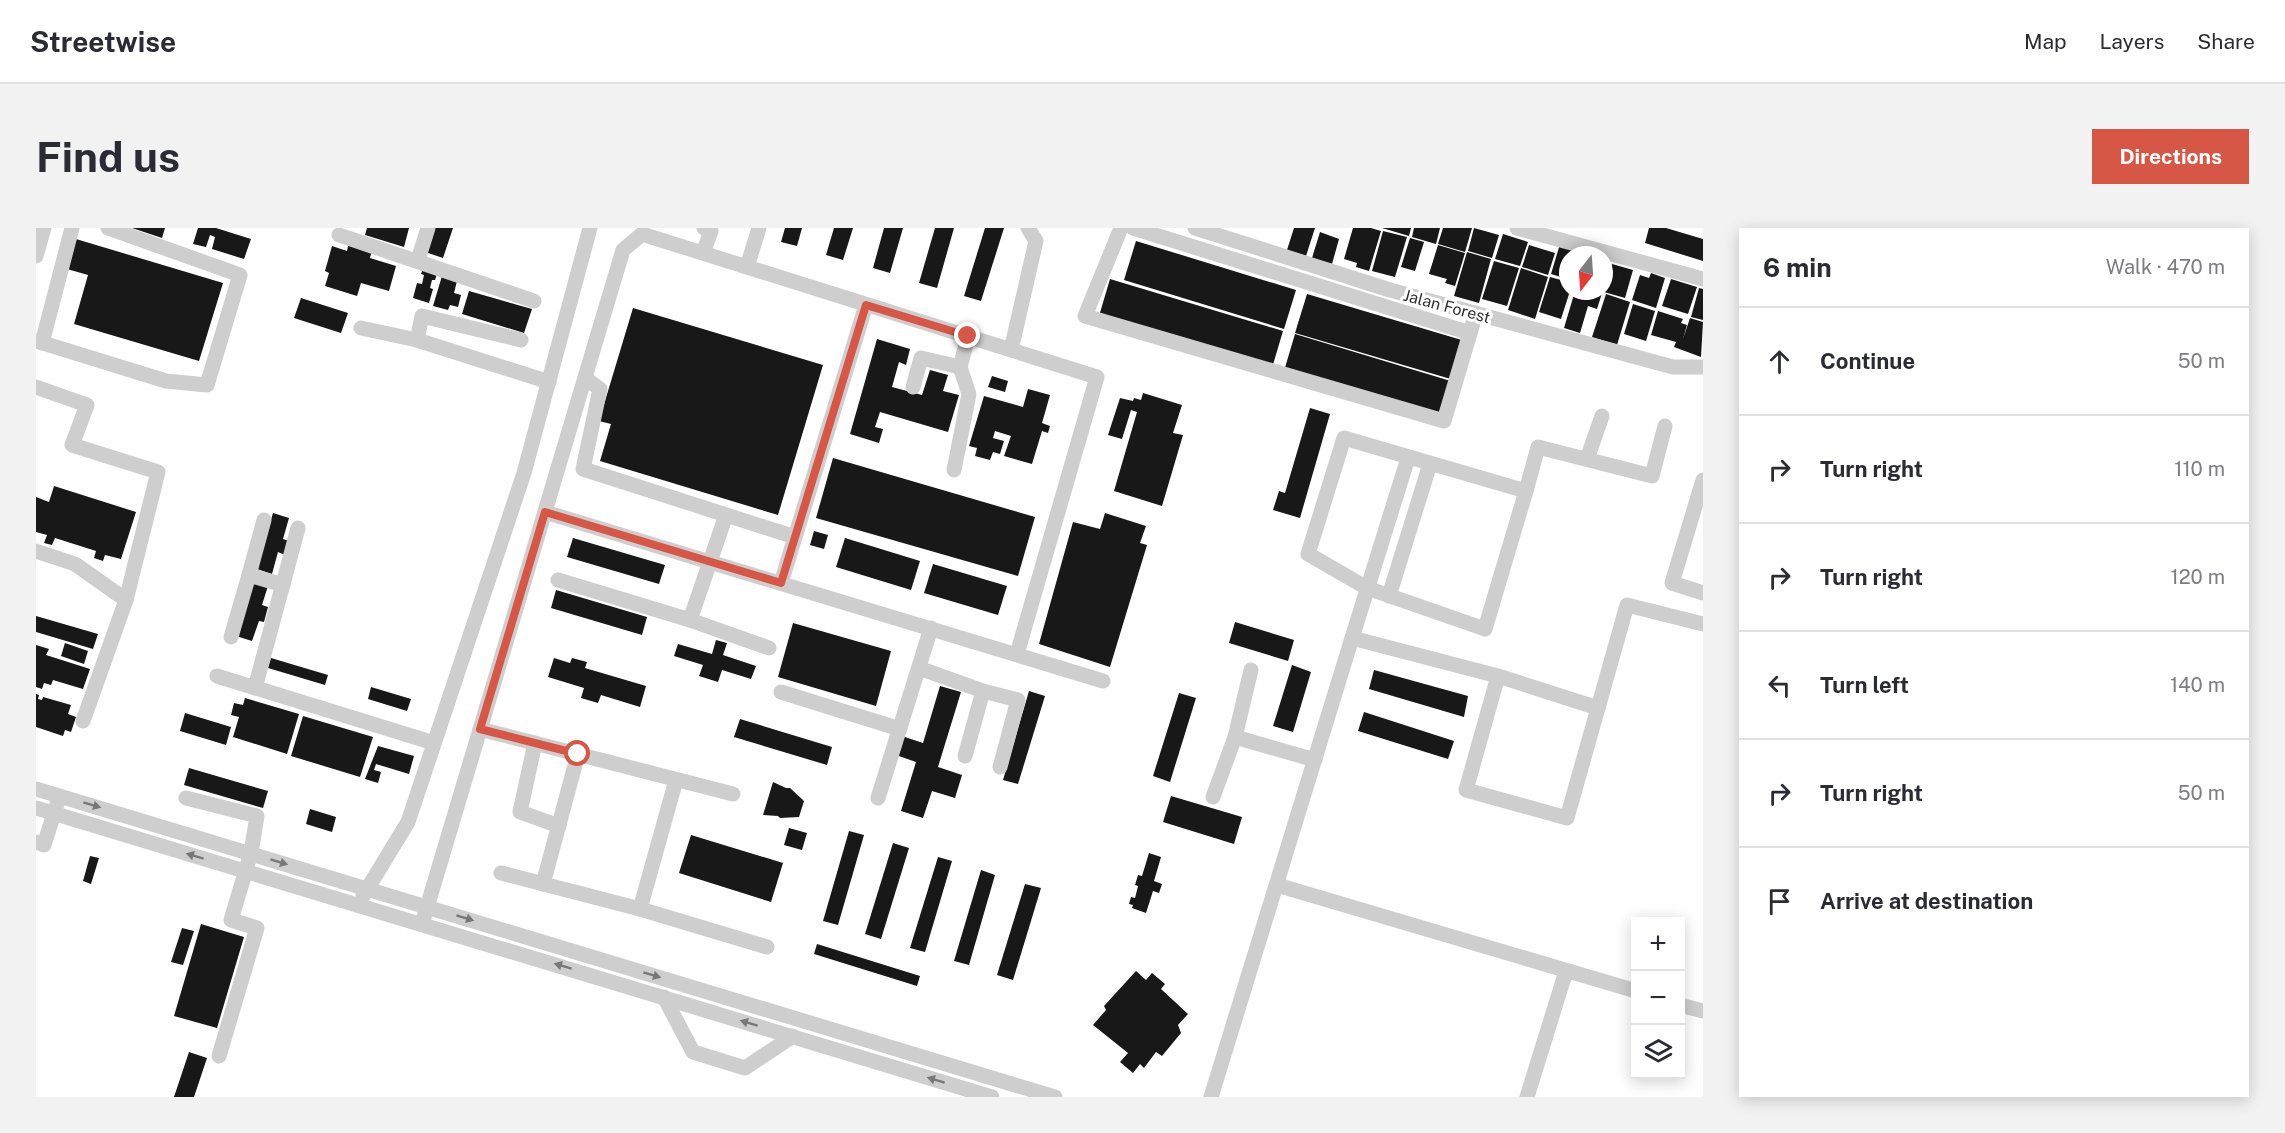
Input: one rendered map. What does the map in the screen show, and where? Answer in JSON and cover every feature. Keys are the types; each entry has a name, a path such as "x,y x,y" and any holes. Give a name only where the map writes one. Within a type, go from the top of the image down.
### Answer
{"street":[{"path":"36,256 45,228"},
{"path":"72,228 39,342 166,381 207,385 240,275 108,228"},
{"path":"418,260 428,228"},
{"path":"357,904 408,822 524,473 590,228"},
{"path":"703,254 711,231 704,228"},
{"path":"747,267 759,228"},
{"path":"1011,350 1036,241 1028,228"},
{"path":"1122,228 1085,316 1444,422 1476,313"},
{"path":"1133,228 1470,333"},
{"name":"Jalan Forest","path":"1195,228 1390,290 1673,367 1703,367"},
{"path":"1517,228 1539,231 1703,279"},
{"path":"422,924 623,250 642,234 1097,377 1017,654"},
{"path":"339,235 360,235 418,260 534,301"},
{"path":"781,583 866,305"},
{"path":"417,340 422,316 521,340"},
{"path":"361,328 417,340 549,382"},
{"path":"954,470 969,394 960,367 968,336"},
{"path":"914,387 921,358 960,367"},
{"path":"585,378 600,389 583,469 795,537"},
{"path":"36,387 87,405 72,445 158,472 126,600 83,721"},
{"path":"1587,459 1602,416"},
{"path":"1526,491 1344,438 1308,554 1367,588 1485,628 1526,491 1538,447 1652,476 1665,426"},
{"path":"1212,1097 1408,458"},
{"path":"1389,596 1431,464"},
{"path":"1703,480 1672,583 1703,593"},
{"path":"545,512 1102,681"},
{"path":"690,620 726,515"},
{"path":"231,637 264,520"},
{"path":"255,688 298,528"},
{"path":"36,551 75,564 126,600"},
{"path":"249,575 283,585"},
{"path":"558,580 690,620 769,648"},
{"path":"1498,676 1466,790 1567,818 1627,605 1703,624"},
{"path":"878,798 931,628"},
{"path":"1352,638 1498,676 1598,708"},
{"path":"919,668 983,691 1018,700 1000,766"},
{"path":"1214,797 1235,737 1251,670"},
{"path":"217,676 434,743"},
{"path":"965,756 983,691"},
{"path":"781,692 900,729"},
{"path":"480,729 734,794"},
{"path":"1235,737 1315,760"},
{"path":"535,743 520,812 559,826"},
{"path":"543,884 578,754"},
{"path":"640,909 676,780"},
{"path":"36,789 1055,1097"},
{"path":"36,842 44,844 55,814 58,795"},
{"path":"186,798 257,816 251,853 231,920 256,928 219,1056"},
{"path":"36,808 992,1097"},
{"path":"501,873 640,909 767,947"},
{"path":"1277,885 1631,990"},
{"path":"1527,1097 1566,971"},
{"path":"664,997 693,1052 745,1068 793,1036"},
{"path":"1685,1006 1703,1011"}],"building":[{"path":"132,228 165,228 162,238"},
{"path":"198,228 216,228 251,239 244,259 212,249 215,237 210,235 206,247 193,244"},
{"path":"367,228 409,228 404,247 365,235"},
{"path":"433,228 453,228 443,258 425,252"},
{"path":"785,228 802,228 797,246 781,242"},
{"path":"834,228 853,228 843,260 826,255"},
{"path":"884,228 903,228 890,273 873,268"},
{"path":"935,228 954,228 937,288 919,283"},
{"path":"985,228 1004,228 981,301 964,296"},
{"path":"1294,228 1315,228 1306,256 1287,250"},
{"path":"1353,228 1371,228 1381,231 1369,271 1356,267 1357,263 1344,259"},
{"path":"1382,228 1411,228 1409,236"},
{"path":"1414,228 1440,228 1436,244 1412,237"},
{"path":"1443,228 1472,228 1465,252 1438,244"},
{"path":"1474,228 1499,235 1492,258 1468,251"},
{"path":"1649,228 1666,228 1703,239 1703,261 1645,243"},
{"path":"1383,231 1407,237 1395,277 1372,271"},
{"path":"1320,232 1339,239 1332,264 1312,258"},
{"path":"1503,234 1528,242 1520,266 1495,259"},
{"path":"1410,238 1424,242 1415,271 1401,267"},
{"path":"76,239 223,283 199,361 74,324 88,275 67,269"},
{"path":"1136,241 1296,290 1284,329 1124,280"},
{"path":"349,242 372,250 370,258 396,266 389,291 361,283 357,296 325,286 329,273 325,271 332,246 347,251"},
{"path":"1438,245 1465,253 1455,286 1445,283 1447,279 1429,274"},
{"path":"1529,245 1555,253 1548,275 1522,267"},
{"path":"1559,247 1559,276 1551,274"},
{"path":"1467,252 1491,259 1479,303 1454,296"},
{"path":"1494,261 1519,268 1507,306 1482,299"},
{"path":"1613,264 1633,270 1625,298 1613,295"},
{"path":"1521,268 1548,277 1535,319 1508,310"},
{"path":"423,269 437,274 435,280 432,280 430,288 433,289 429,303 413,298 417,283 422,284"},
{"path":"1651,273 1665,278 1656,308 1632,300 1640,275 1649,278"},
{"path":"442,276 457,281 454,293 461,295 458,307 450,305 448,310 433,306"},
{"path":"1550,277 1559,280 1559,300 1567,300 1561,319 1539,312"},
{"path":"1110,279 1283,331 1272,368 1099,316"},
{"path":"1671,279 1697,287 1688,314 1662,306"},
{"path":"1699,288 1703,289 1703,320 1691,317"},
{"path":"469,291 532,309 524,333 462,314"},
{"path":"1307,294 1465,341 1454,380 1295,333"},
{"path":"1613,296 1630,302 1617,345 1592,337 1604,300 1613,300"},
{"path":"301,298 348,313 341,333 294,318"},
{"path":"1572,300 1600,300 1597,309 1588,306 1580,333 1564,328"},
{"path":"1633,304 1655,311 1646,341 1624,334"},
{"path":"633,308 823,365 778,515 600,461 611,424 599,421"},
{"path":"1658,311 1683,319 1681,323 1687,325 1683,339 1690,318 1703,322 1701,357 1674,347 1676,342 1651,335"},
{"path":"1295,334 1454,382 1443,418 1284,371"},
{"path":"877,339 910,349 906,365 899,362 892,387 922,395 930,370 948,375 943,391 959,395 948,432 880,412 875,427 883,429 879,443 850,434"},
{"path":"992,376 1008,381 1005,392 988,387"},
{"path":"1028,389 1050,395 1042,423 1050,426 1048,433 1042,431 1032,464 1004,456 1011,436 995,431 993,438 1004,441 1000,454 993,452 990,460 975,456 977,448 969,446 984,396 1023,407"},
{"path":"1143,393 1182,405 1173,433 1183,435 1162,506 1114,491 1137,412 1131,410 1122,439 1108,435 1120,398 1141,400"},
{"path":"1310,408 1330,414 1300,518 1273,510 1279,491 1285,493"},
{"path":"833,458 1035,517 1018,576 816,518"},
{"path":"54,486 136,512 121,559 105,555 103,561 94,558 96,551 55,538 52,545 44,543 47,535 36,532 36,497 49,502"},
{"path":"273,513 289,518 283,539 289,541 285,555 278,552 272,574 257,569"},
{"path":"1105,513 1146,526 1140,543 1147,545 1110,667 1039,644 1073,522 1100,529"},
{"path":"814,531 828,535 824,549 810,545"},
{"path":"573,538 665,565 659,584 567,557"},
{"path":"845,538 920,561 911,590 836,567"},
{"path":"933,564 1007,586 998,615 924,593"},
{"path":"253,582 268,586 262,605 268,607 264,622 259,621 252,641 236,636"},
{"path":"556,590 647,617 642,635 551,608"},
{"path":"36,616 98,634 93,649 36,632"},
{"path":"1235,622 1294,640 1288,661 1229,643"},
{"path":"793,623 891,651 876,706 778,677"},
{"path":"716,640 727,643 723,655 756,666 751,679 722,670 718,682 699,676 703,665 674,656 678,644 712,654"},
{"path":"65,643 88,651 84,664 61,656"},
{"path":"36,645 49,649 46,655 90,669 83,689 53,680 51,685 44,683 42,689 36,687"},
{"path":"271,658 328,675 325,685 268,668"},
{"path":"554,658 570,663 572,658 587,662 585,668 646,686 640,707 601,695 598,703 581,698 584,688 548,677"},
{"path":"1292,665 1311,672 1293,732 1273,726"},
{"path":"1374,670 1468,696 1464,717 1369,689"},
{"path":"940,686 961,692 938,767 962,775 955,798 932,791 923,818 901,811 916,762 896,755 902,736 923,743"},
{"path":"371,687 411,699 407,711 368,699"},
{"path":"1029,691 1045,696 1018,784 1003,780"},
{"path":"1179,693 1196,698 1170,782 1153,776"},
{"path":"36,694 39,695 38,699 42,700 43,697 71,705 68,714 76,717 71,732 65,730 63,736 36,727"},
{"path":"245,698 299,714 287,754 233,737 239,717 231,715 234,703 243,705"},
{"path":"1364,712 1454,741 1448,759 1358,731"},
{"path":"185,713 231,727 226,745 180,731"},
{"path":"303,716 373,737 360,777 291,756"},
{"path":"740,719 832,747 827,765 734,737"},
{"path":"378,746 414,756 409,774 376,764 374,770 381,772 378,783 365,779"},
{"path":"189,768 268,791 263,808 184,785"},
{"path":"773,782 790,788 804,801 799,817 780,818 763,815"},
{"path":"1171,796 1242,817 1234,844 1163,822"},
{"path":"310,809 336,817 332,832 306,824"},
{"path":"789,828 807,833 802,850 784,845"},
{"path":"849,831 864,835 838,925 823,921"},
{"path":"691,835 783,863 771,902 679,873"},
{"path":"893,843 909,848 881,939 865,934"},
{"path":"1149,853 1161,857 1154,881 1162,884 1159,893 1153,891 1146,913 1132,908 1133,905 1129,904 1131,897 1135,898 1138,875 1142,876"},
{"path":"90,856 99,858 91,884 83,881"},
{"path":"938,857 952,861 925,952 910,948"},
{"path":"981,870 995,875 969,965 954,961"},
{"path":"1025,884 1041,888 1013,980 997,975"},
{"path":"201,924 244,937 217,1028 174,1016"},
{"path":"182,928 194,931 183,965 171,962"},
{"path":"817,944 920,976 917,986 814,954"},
{"path":"1136,971 1146,980 1152,973 1165,984 1161,989 1188,1014 1178,1025 1181,1033 1162,1056 1156,1052 1144,1068 1140,1064 1133,1073 1120,1062 1128,1053 1093,1025 1106,1010 1104,1006"},
{"path":"189,1052 207,1058 194,1097 174,1097"}],"route":[{"path":"578,754 480,729 545,512 781,583 866,305 968,336"}]}
